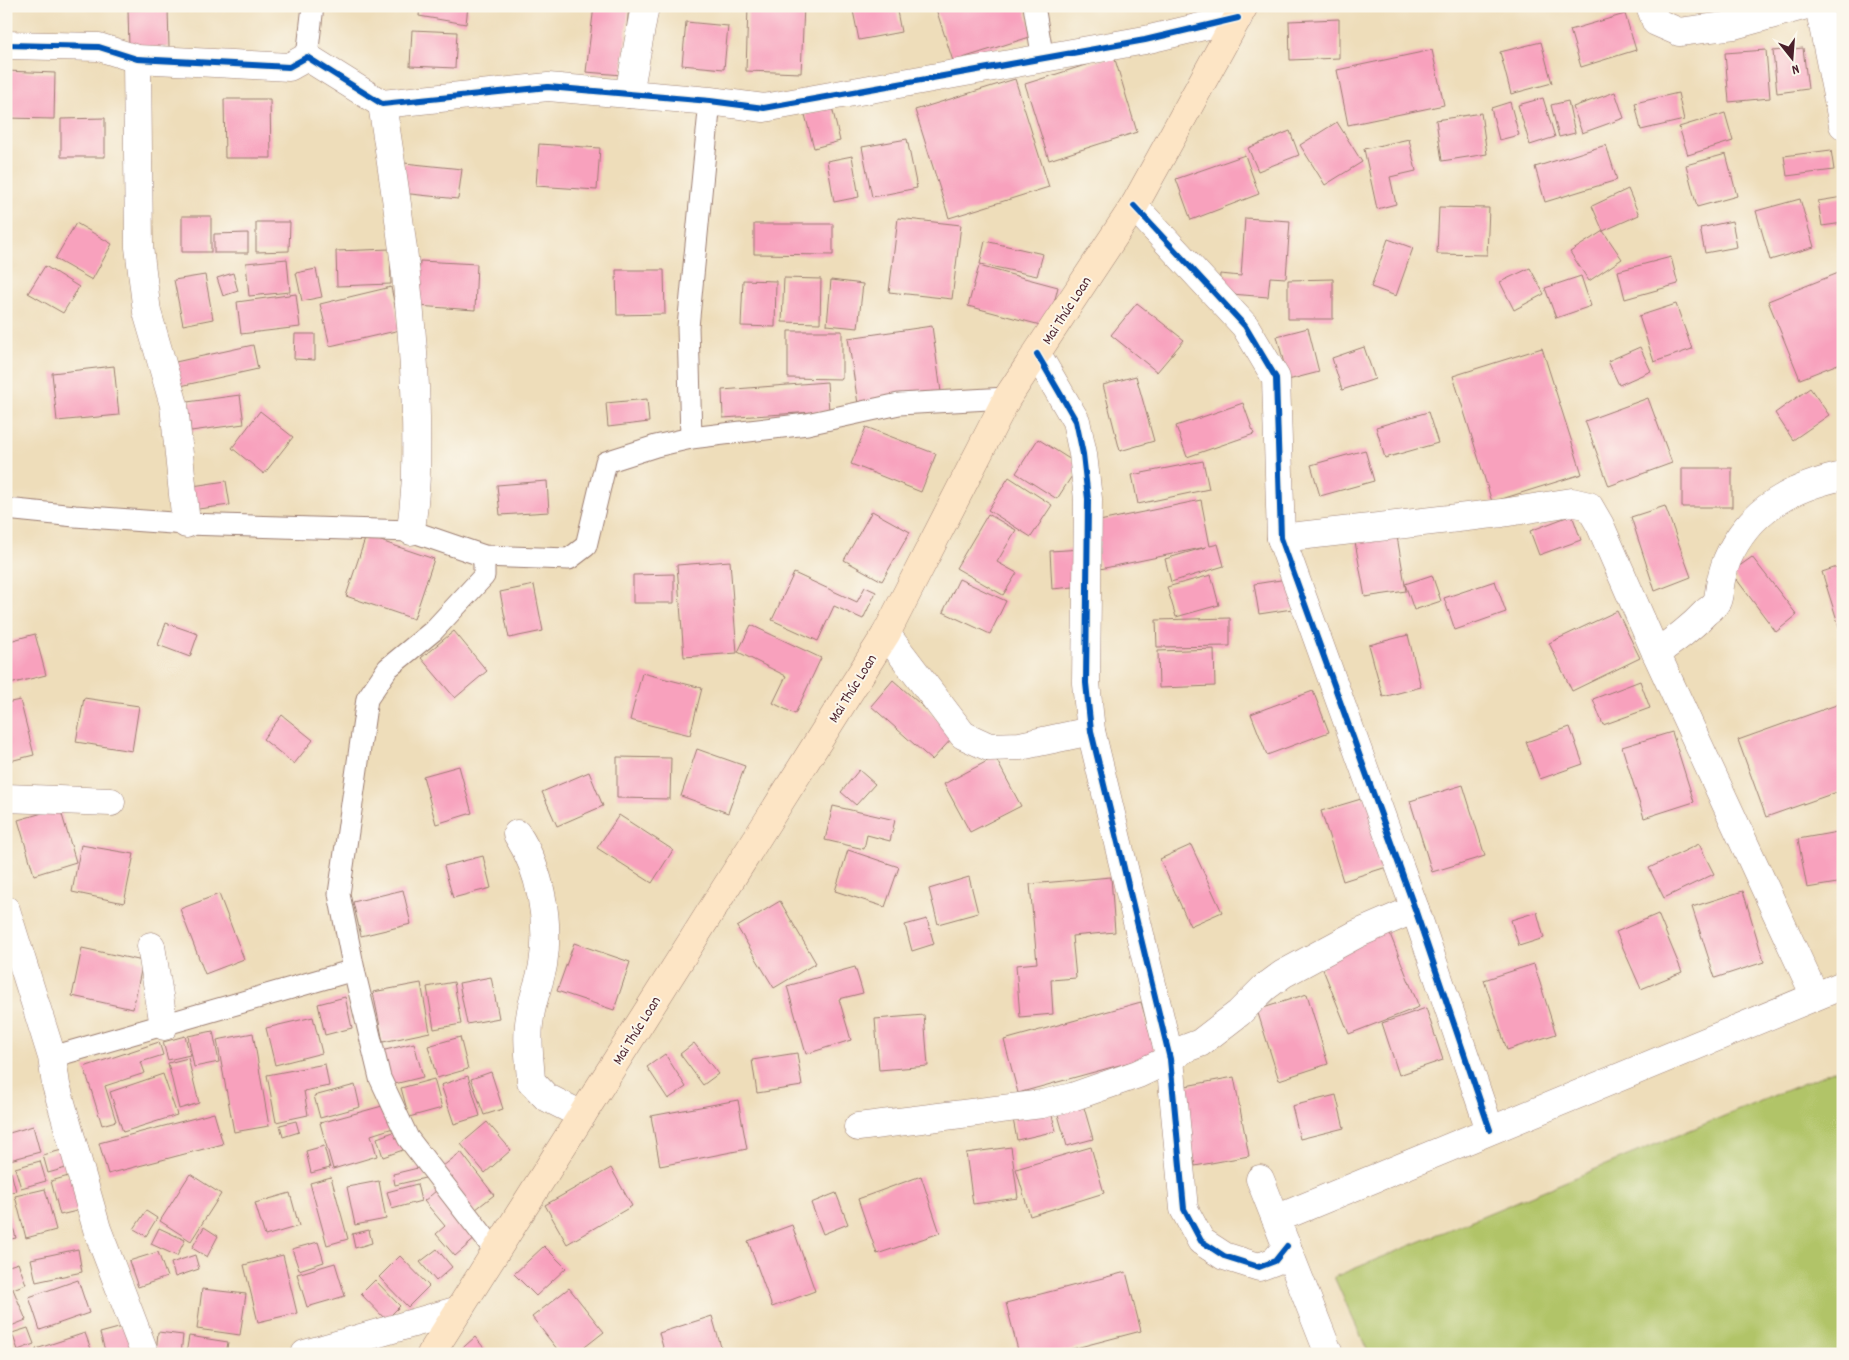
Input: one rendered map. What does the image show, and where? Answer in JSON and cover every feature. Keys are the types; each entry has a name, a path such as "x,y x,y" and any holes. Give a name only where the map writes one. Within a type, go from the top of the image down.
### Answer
{"main road":[{"name":"Mai Thúc Loan","path":"431,1354 886,634 1007,398 1134,206 1241,12"}],"street":[{"path":"629,94 645,6"},
{"path":"1650,6 1656,22 1679,32 1734,25 1803,6"},
{"path":"1819,6 1843,125"},
{"path":"1833,6 1843,9"},
{"path":"6,45 99,47 138,60 289,67 307,57 382,104 548,87 710,101 764,108 1144,40 1241,12"},
{"path":"138,60 138,247 147,312 174,405 186,524"},
{"path":"382,104 401,226 413,343 416,471 410,531"},
{"path":"1134,206 1245,326 1276,378 1281,538 1415,909 1490,1130"},
{"path":"1037,354 1076,421 1083,454 1088,499 1086,683 1091,730 1170,1058 1184,1209 1201,1241 1224,1256 1259,1267 1276,1261 1287,1246"},
{"path":"1656,653 1688,631 1718,600 1720,583 1727,560 1740,538 1758,516 1776,501 1799,488 1843,476"},
{"path":"1281,538 1502,513 1572,502 1589,506 1600,525 1656,653 1815,996"},
{"path":"886,634 963,735 989,746 1020,746 1091,730"},
{"path":"6,798 111,802"},
{"path":"517,834 526,848 532,864 546,916 543,965 529,1017 531,1081 546,1097 582,1115"},
{"path":"858,1127 1042,1104 1138,1074 1200,1042 1219,1029 1240,1013 1264,988 1283,974 1357,934 1415,909"},
{"path":"6,910 52,1058 56,1085 97,1229 145,1354"},
{"path":"151,946 164,1026"},
{"path":"1276,1219 1843,985"},
{"path":"1260,1179 1328,1354"},
{"path":"305,1354 459,1310"}],"lane":[{"path":"307,57 313,6"},
{"path":"1034,6 1044,59"},
{"path":"691,438 688,327 710,101"},
{"path":"6,509 186,524 410,531 484,556 569,558 586,546 606,462 656,446 691,438 807,424 899,404 1007,398"},
{"path":"484,556 484,576 433,631 388,668 367,699 338,894 380,1078 408,1138 496,1252"},
{"path":"52,1058 354,970"}],"green space":[{"path":"1843,1067 1843,1354 1369,1354 1334,1277"}],"building":[{"path":"6,6 9,6 8,25 6,25"},
{"path":"420,6 468,6 466,24 419,16"},
{"path":"594,6 629,6 622,75 586,72"},
{"path":"748,6 804,6 801,73 746,71"},
{"path":"852,6 896,6 901,32 859,40"},
{"path":"935,6 1024,6 1033,36 953,61"},
{"path":"168,9 169,47 129,48 128,10"},
{"path":"1625,14 1636,50 1581,67 1570,30"},
{"path":"1339,19 1339,58 1290,60 1289,21"},
{"path":"686,22 728,26 724,69 682,65"},
{"path":"412,30 457,32 455,68 410,66"},
{"path":"1541,42 1552,83 1511,94 1500,52"},
{"path":"1803,48 1808,89 1777,93 1773,51"},
{"path":"1432,50 1444,105 1348,125 1337,70"},
{"path":"1766,50 1770,98 1729,102 1725,53"},
{"path":"1114,56 1137,132 1049,160 1025,84"},
{"path":"6,71 55,73 54,119 6,118"},
{"path":"1015,79 1049,187 949,218 915,110"},
{"path":"1615,92 1624,118 1582,133 1573,107"},
{"path":"1678,93 1684,120 1641,130 1635,103"},
{"path":"1543,98 1555,137 1530,145 1518,105"},
{"path":"224,99 270,99 271,158 225,158"},
{"path":"1568,101 1575,133 1559,137 1551,105"},
{"path":"1510,102 1519,135 1499,140 1491,108"},
{"path":"832,107 840,141 814,148 805,115"},
{"path":"1481,113 1487,154 1442,161 1436,120"},
{"path":"1725,113 1733,141 1688,155 1679,127"},
{"path":"105,118 105,157 61,157 61,119"},
{"path":"1337,122 1362,162 1325,185 1300,145"},
{"path":"1290,131 1299,155 1258,171 1248,148"},
{"path":"907,139 917,188 872,197 862,147"},
{"path":"1409,139 1416,171 1390,177 1396,204 1377,209 1364,149"},
{"path":"539,144 600,148 597,190 536,186"},
{"path":"1606,145 1617,180 1545,202 1535,167"},
{"path":"1831,150 1834,170 1787,176 1784,156"},
{"path":"1726,154 1737,196 1697,207 1686,165"},
{"path":"1245,155 1259,194 1191,220 1176,179"},
{"path":"852,156 859,197 834,202 827,161"},
{"path":"404,163 462,169 458,199 401,193"},
{"path":"1628,189 1639,215 1603,231 1592,206"},
{"path":"1843,197 1843,223 1822,226 1818,201"},
{"path":"1800,199 1814,247 1770,260 1756,211"},
{"path":"1439,207 1489,208 1487,255 1437,254"},
{"path":"182,216 211,216 211,252 182,252"},
{"path":"898,218 961,225 952,299 889,292"},
{"path":"1245,218 1290,221 1286,278 1270,277 1268,297 1219,293 1220,274 1241,276"},
{"path":"1732,221 1737,247 1705,253 1700,228"},
{"path":"256,222 290,222 289,251 256,252"},
{"path":"76,223 112,244 92,280 55,259"},
{"path":"754,224 833,224 833,255 754,254"},
{"path":"1603,231 1622,259 1589,281 1570,252"},
{"path":"248,233 248,253 214,253 214,234"},
{"path":"1388,239 1413,248 1396,296 1371,287"},
{"path":"985,241 1043,254 1037,276 980,264"},
{"path":"390,249 391,284 337,286 336,251"},
{"path":"1671,257 1678,284 1625,299 1618,271"},
{"path":"287,259 290,292 249,296 246,263"},
{"path":"420,261 477,264 475,310 417,306"},
{"path":"45,266 79,287 63,313 28,293"},
{"path":"979,266 1058,287 1048,327 968,306"},
{"path":"1530,268 1544,294 1514,310 1500,282"},
{"path":"316,269 322,297 302,301 296,273"},
{"path":"616,270 664,270 665,314 617,315"},
{"path":"1841,272 1843,276 1843,362 1800,379 1768,301"},
{"path":"233,273 238,291 223,296 217,278"},
{"path":"205,275 213,319 183,325 174,280"},
{"path":"1581,276 1591,306 1556,318 1545,288"},
{"path":"784,278 821,279 820,323 782,322"},
{"path":"1333,279 1333,319 1288,319 1288,280"},
{"path":"743,280 776,281 775,327 741,326"},
{"path":"831,280 863,284 858,328 827,325"},
{"path":"391,287 400,330 330,346 320,304"},
{"path":"296,294 300,327 241,334 237,302"},
{"path":"1137,303 1184,340 1157,372 1111,335"},
{"path":"1676,304 1692,349 1654,362 1639,316"},
{"path":"932,326 941,392 858,404 848,338"},
{"path":"1308,328 1319,372 1288,380 1277,336"},
{"path":"788,331 842,331 842,379 788,378"},
{"path":"295,334 315,334 315,360 294,359"},
{"path":"253,345 258,369 176,387 171,363"},
{"path":"1364,347 1375,379 1342,390 1332,358"},
{"path":"1640,347 1651,371 1619,385 1608,361"},
{"path":"1542,348 1582,474 1492,502 1453,376"},
{"path":"114,366 119,415 57,421 52,373"},
{"path":"1136,376 1154,441 1120,451 1103,385"},
{"path":"827,382 829,411 723,418 722,390"},
{"path":"1810,388 1829,415 1793,440 1775,413"},
{"path":"240,395 244,424 191,431 187,402"},
{"path":"1648,398 1672,463 1609,486 1585,421"},
{"path":"647,399 649,422 608,427 606,403"},
{"path":"1243,403 1254,434 1187,457 1176,426"},
{"path":"260,411 293,437 264,474 232,448"},
{"path":"1428,412 1438,443 1385,458 1376,427"},
{"path":"866,427 936,454 921,492 851,464"},
{"path":"1038,439 1079,465 1057,499 1016,473"},
{"path":"1365,450 1374,481 1320,496 1311,465"},
{"path":"1203,461 1209,489 1138,504 1132,475"},
{"path":"1682,468 1732,468 1732,507 1682,507"},
{"path":"1009,477 1052,505 1031,537 988,510"},
{"path":"226,481 230,505 190,510 186,487"},
{"path":"547,481 549,512 500,515 497,485"},
{"path":"1201,500 1210,546 1218,544 1224,566 1171,582 1165,559 1206,547 1100,569 1090,523"},
{"path":"1665,506 1691,577 1655,591 1631,517"},
{"path":"872,511 910,532 882,581 844,560"},
{"path":"988,514 1016,530 997,562 1017,573 1003,595 956,568"},
{"path":"1572,515 1581,540 1539,555 1530,531"},
{"path":"366,536 434,559 414,619 346,596"},
{"path":"1397,536 1406,591 1365,597 1355,542"},
{"path":"1083,549 1084,586 1052,589 1050,551"},
{"path":"1752,557 1797,615 1776,632 1731,572"},
{"path":"730,561 737,653 684,657 677,565"},
{"path":"1843,565 1843,636 1842,636 1822,572"},
{"path":"794,573 857,602 865,587 876,592 863,619 834,606 818,641 772,620"},
{"path":"674,574 674,603 633,603 633,575"},
{"path":"1211,575 1219,605 1176,617 1167,587"},
{"path":"1432,575 1441,601 1414,610 1405,584"},
{"path":"1294,578 1299,608 1259,614 1254,584"},
{"path":"959,579 1006,601 990,634 943,612"},
{"path":"1495,581 1506,612 1455,630 1444,598"},
{"path":"534,585 543,631 509,638 500,592"},
{"path":"1617,611 1640,658 1572,691 1549,643"},
{"path":"1230,618 1230,646 1157,647 1156,620"},
{"path":"166,623 198,634 190,657 158,645"},
{"path":"751,625 821,658 795,714 773,703 786,676 738,652"},
{"path":"454,631 487,671 455,698 421,658"},
{"path":"35,634 46,675 6,685 6,642"},
{"path":"1408,635 1421,687 1383,697 1369,645"},
{"path":"1214,649 1215,686 1159,688 1158,651"},
{"path":"642,673 702,688 690,735 630,720"},
{"path":"893,680 955,735 932,760 871,706"},
{"path":"1640,681 1650,708 1603,725 1593,699"},
{"path":"1313,691 1329,732 1267,755 1251,714"},
{"path":"84,698 139,706 132,751 76,742"},
{"path":"20,700 34,755 6,762 6,703"},
{"path":"1842,703 1843,790 1766,817 1738,740"},
{"path":"282,715 313,740 294,764 263,739"},
{"path":"1570,727 1583,764 1540,779 1526,742"},
{"path":"1672,732 1694,802 1644,818 1622,747"},
{"path":"697,749 745,766 728,813 681,796"},
{"path":"617,757 671,758 670,799 617,798"},
{"path":"995,757 1021,806 970,832 944,784"},
{"path":"459,766 472,813 436,824 423,776"},
{"path":"859,770 875,784 856,805 841,792"},
{"path":"589,772 603,806 557,826 542,792"},
{"path":"1463,785 1485,856 1432,872 1410,801"},
{"path":"1371,796 1393,865 1343,881 1321,811"},
{"path":"833,806 895,820 890,841 867,835 864,849 825,840"},
{"path":"60,808 76,862 34,875 18,820"},
{"path":"619,815 673,850 652,883 597,848"},
{"path":"1843,831 1843,882 1807,888 1798,839"},
{"path":"1699,844 1714,874 1664,898 1649,868"},
{"path":"81,845 134,854 124,903 72,892"},
{"path":"1191,845 1222,912 1190,926 1160,859"},
{"path":"848,850 899,867 885,907 835,891"},
{"path":"483,856 491,888 453,898 444,866"},
{"path":"969,877 978,913 938,924 929,889"},
{"path":"1111,877 1115,932 1072,936 1076,978 1051,980 1053,1014 1020,1017 1016,965 1037,963 1030,884"},
{"path":"403,890 411,924 361,936 353,902"},
{"path":"1743,891 1764,962 1715,978 1692,907"},
{"path":"219,894 244,959 205,974 180,909"},
{"path":"780,901 816,963 774,988 737,927"},
{"path":"1537,912 1544,938 1519,946 1511,920"},
{"path":"1658,914 1682,972 1641,989 1616,932"},
{"path":"927,919 934,944 912,951 905,925"},
{"path":"1388,929 1419,1007 1349,1034 1318,957"},
{"path":"574,943 630,962 614,1010 557,991"},
{"path":"82,948 143,961 133,1009 72,996"},
{"path":"1534,964 1556,1034 1507,1050 1484,980"},
{"path":"855,967 863,993 839,999 851,1040 806,1054 787,986"},
{"path":"491,977 499,1018 467,1024 459,983"},
{"path":"454,982 461,1024 434,1029 427,987"},
{"path":"421,983 430,1032 383,1042 373,992"},
{"path":"1307,994 1328,1064 1279,1080 1257,1010"},
{"path":"345,997 352,1028 325,1035 318,1004"},
{"path":"1141,1002 1156,1055 1018,1093 1004,1040"},
{"path":"1426,1008 1443,1060 1399,1075 1382,1023"},
{"path":"924,1015 928,1066 879,1070 875,1019"},
{"path":"313,1017 322,1053 275,1065 266,1028"},
{"path":"213,1031 219,1062 194,1067 188,1036"},
{"path":"253,1033 269,1126 234,1132 217,1040"},
{"path":"185,1036 190,1055 168,1060 163,1042"},
{"path":"460,1037 468,1069 437,1078 428,1046"},
{"path":"159,1042 163,1055 141,1062 145,1073 105,1086 116,1121 102,1125 84,1067"},
{"path":"414,1043 423,1077 386,1086 377,1052"},
{"path":"694,1043 718,1074 703,1085 680,1054"},
{"path":"797,1053 802,1086 757,1093 752,1060"},
{"path":"665,1054 686,1087 668,1099 647,1067"},
{"path":"188,1058 199,1103 179,1109 168,1063"},
{"path":"325,1064 329,1086 304,1091 308,1115 276,1122 267,1075"},
{"path":"491,1072 503,1109 484,1115 471,1079"},
{"path":"163,1074 177,1115 123,1132 110,1092"},
{"path":"468,1076 480,1116 454,1124 441,1085"},
{"path":"1234,1077 1249,1156 1195,1166 1180,1087"},
{"path":"434,1079 442,1108 409,1117 401,1088"},
{"path":"355,1085 360,1107 320,1118 314,1096"},
{"path":"1336,1095 1344,1128 1300,1139 1292,1106"},
{"path":"1081,1097 1093,1139 1067,1146 1055,1104"},
{"path":"738,1100 747,1149 660,1166 651,1116"},
{"path":"386,1105 393,1128 371,1135 377,1156 333,1169 320,1123"},
{"path":"1051,1111 1056,1131 1017,1140 1013,1119"},
{"path":"214,1113 223,1144 108,1174 99,1143"},
{"path":"296,1121 299,1132 283,1137 280,1125"},
{"path":"487,1122 511,1150 485,1173 461,1144"},
{"path":"33,1126 40,1152 6,1161 6,1134"},
{"path":"396,1131 403,1150 383,1157 377,1138"},
{"path":"324,1146 330,1168 311,1173 306,1151"},
{"path":"1011,1147 1018,1198 973,1204 966,1153"},
{"path":"1091,1147 1104,1193 1030,1216 1016,1169"},
{"path":"62,1150 66,1168 48,1173 43,1155"},
{"path":"461,1152 494,1195 471,1213 438,1170"},
{"path":"40,1161 46,1181 21,1188 15,1168"},
{"path":"422,1167 425,1178 395,1185 393,1174"},
{"path":"611,1168 632,1206 567,1244 545,1205"},
{"path":"11,1172 16,1191 6,1193 6,1174"},
{"path":"190,1174 221,1194 191,1241 160,1221"},
{"path":"72,1175 81,1210 60,1215 51,1181"},
{"path":"921,1176 940,1233 877,1254 858,1199"},
{"path":"331,1177 348,1239 327,1245 310,1183"},
{"path":"379,1181 386,1219 355,1225 347,1187"},
{"path":"417,1184 421,1201 392,1209 387,1192"},
{"path":"45,1189 56,1230 26,1238 15,1196"},
{"path":"436,1191 477,1237 455,1256 436,1234 445,1226 424,1201"},
{"path":"290,1193 299,1226 265,1236 255,1203"},
{"path":"836,1193 848,1224 823,1234 811,1203"},
{"path":"6,1200 16,1238 6,1240"},
{"path":"146,1211 157,1218 146,1236 134,1229"},
{"path":"792,1225 815,1291 772,1307 748,1241"},
{"path":"204,1227 218,1236 207,1257 192,1248"},
{"path":"159,1228 185,1240 177,1256 151,1244"},
{"path":"369,1230 372,1243 355,1248 352,1234"},
{"path":"318,1242 324,1262 299,1270 292,1249"},
{"path":"544,1246 566,1268 536,1296 514,1274"},
{"path":"78,1249 82,1272 36,1282 31,1259"},
{"path":"437,1249 452,1267 436,1281 420,1262"},
{"path":"158,1252 167,1277 138,1287 129,1261"},
{"path":"195,1255 199,1269 175,1277 171,1263"},
{"path":"283,1255 297,1313 258,1322 244,1265"},
{"path":"400,1256 429,1286 408,1307 379,1277"},
{"path":"18,1263 26,1284 13,1289 26,1320 6,1328 6,1267"},
{"path":"335,1263 345,1296 307,1307 297,1274"},
{"path":"1126,1272 1141,1331 1053,1354 1019,1354 1006,1303"},
{"path":"78,1280 89,1313 40,1330 29,1297"},
{"path":"375,1280 400,1306 386,1320 361,1294"},
{"path":"569,1288 604,1332 576,1354 561,1354 532,1317"},
{"path":"202,1289 246,1294 240,1335 197,1329"},
{"path":"712,1316 723,1354 665,1354 659,1333"},
{"path":"126,1326 133,1354 106,1354 100,1333"},
{"path":"28,1328 34,1344 18,1350 12,1333"},
{"path":"158,1332 183,1335 181,1354 156,1354"},
{"path":"85,1333 91,1349 79,1354 37,1354 36,1349"},
{"path":"189,1336 228,1342 226,1354 186,1354"},
{"path":"475,1337 489,1354 456,1354"}],"cycle path":[{"path":"6,45 99,47 137,59 289,67 307,57 382,104 548,87 710,101 764,108 1145,40 1238,18"},
{"path":"1134,206 1245,326 1276,378 1281,538 1415,909 1490,1130"},
{"path":"1037,354 1076,421 1083,454 1088,499 1086,683 1091,731 1170,1059 1184,1209 1201,1241 1224,1256 1259,1267 1275,1261 1287,1246"}]}
